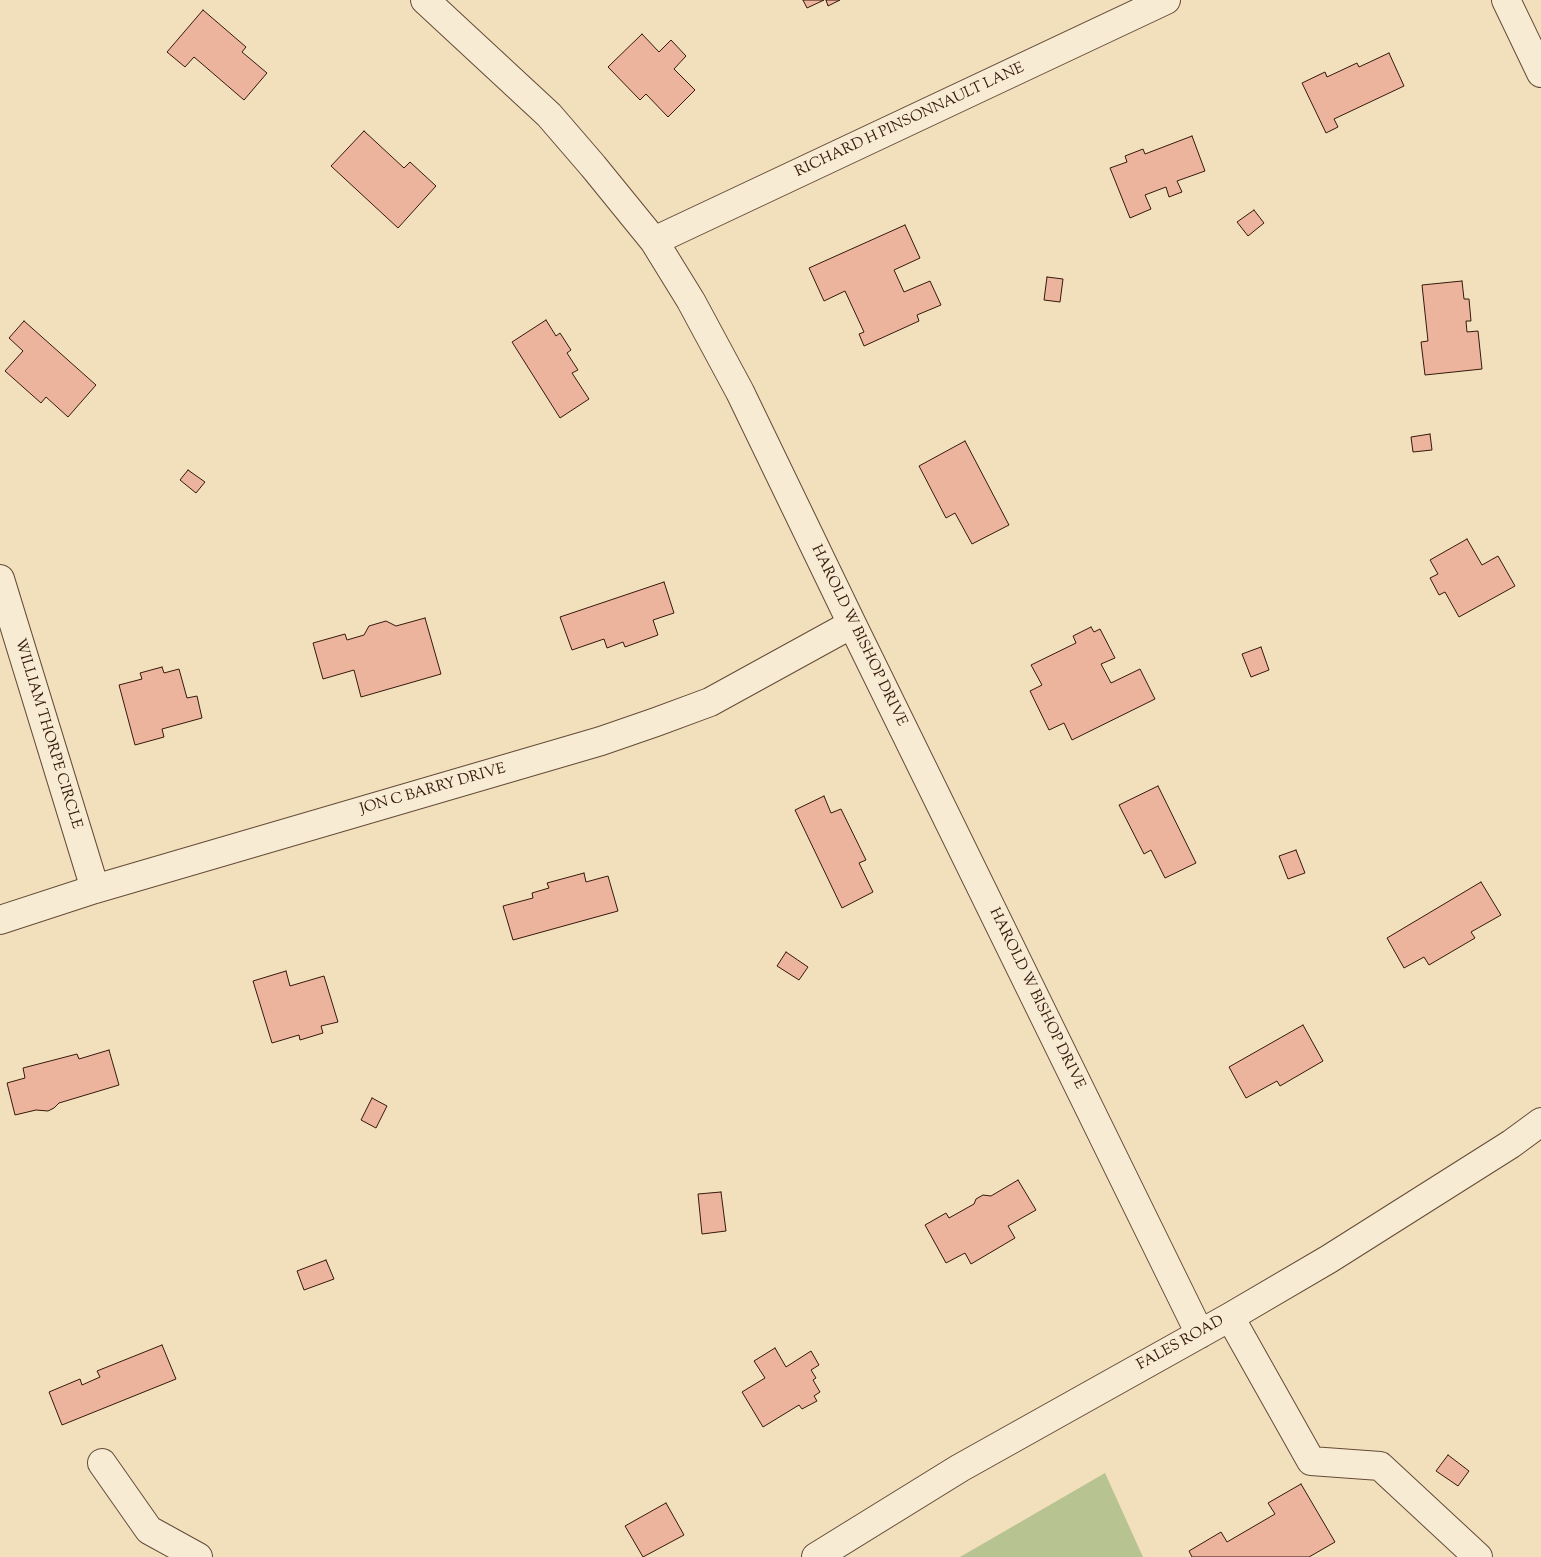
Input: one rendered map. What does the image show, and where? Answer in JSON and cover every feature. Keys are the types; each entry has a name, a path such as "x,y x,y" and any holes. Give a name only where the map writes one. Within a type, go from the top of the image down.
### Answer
{"street":[{"name":"HAROLD W BISHOP DRIVE","path":"425,0 549,115 654,241 691,300 740,392 1200,1334"},
{"name":"RICHARD H PINSONNAULT LANE","path":"654,241 1166,0"},
{"path":"1506,0 1541,72"},
{"name":"WILLIAM THORPE CIRCLE","path":"0,580 95,889"},
{"name":"JON C BARRY DRIVE","path":"0,920 95,889 592,743 656,722 710,702 852,624"},
{"name":"FALES ROAD","path":"816,1557 960,1468 1230,1317 1337,1254 1511,1144 1541,1122"},
{"path":"1230,1317 1311,1461 1380,1466 1478,1557"},
{"path":"102,1463 149,1530 198,1557"}],"green space":[{"path":"1105,1473 1143,1557 960,1557"}],"building":[{"path":"803,0 824,0 807,8"},
{"path":"826,0 840,0 828,6"},
{"path":"203,10 246,47 242,52 267,73 244,100 194,57 185,67 167,52"},
{"path":"642,34 659,52 671,40 686,56 674,69 695,90 668,117 646,94 640,100 608,67"},
{"path":"1389,53 1404,86 1334,119 1338,127 1326,133 1302,83 1325,72 1327,77 1357,63 1359,67"},
{"path":"364,131 404,168 410,162 436,186 398,228 331,166"},
{"path":"1192,136 1205,171 1177,181 1182,192 1169,197 1166,187 1145,195 1151,209 1130,218 1110,168 1127,162 1125,156 1143,149 1145,154"},
{"path":"1254,210 1264,223 1248,236 1237,222"},
{"path":"905,225 920,258 894,270 904,292 930,281 941,305 917,315 919,321 864,346 859,334 864,332 845,291 824,301 809,268"},
{"path":"1047,277 1063,279 1060,302 1044,300"},
{"path":"1462,281 1464,299 1469,299 1471,321 1466,321 1467,332 1478,331 1482,369 1425,375 1421,342 1428,341 1422,285"},
{"path":"546,320 556,336 560,333 571,350 567,353 578,370 572,373 589,399 560,418 512,342"},
{"path":"24,321 96,385 68,417 46,397 41,403 5,371 23,351 9,338"},
{"path":"1430,434 1432,450 1413,452 1411,437"},
{"path":"965,441 1009,525 972,544 955,513 946,518 919,466"},
{"path":"188,470 205,482 196,493 180,480"},
{"path":"1467,539 1482,565 1498,556 1515,586 1459,617 1445,592 1439,595 1430,578 1438,574 1430,560"},
{"path":"664,582 674,613 653,620 658,635 625,647 623,642 607,648 604,639 572,650 560,617"},
{"path":"425,618 441,674 361,697 354,670 323,679 313,643 345,634 347,640 364,635 369,626 386,621 396,626"},
{"path":"1091,627 1094,632 1100,629 1115,658 1101,664 1111,683 1140,669 1155,699 1072,740 1064,723 1049,730 1030,691 1042,685 1031,665 1076,643 1073,636"},
{"path":"1261,647 1269,670 1251,677 1242,654"},
{"path":"162,667 164,673 179,669 187,698 197,696 202,718 162,729 164,737 135,745 119,685 142,679 140,673"},
{"path":"1158,786 1196,863 1165,878 1151,850 1144,854 1119,805"},
{"path":"824,796 831,813 841,809 866,860 859,863 873,892 842,908 795,810"},
{"path":"1296,850 1305,873 1288,879 1279,856"},
{"path":"584,873 586,882 608,876 618,911 513,940 503,906 533,898 532,893 549,888 547,883"},
{"path":"1481,882 1501,915 1471,932 1475,938 1429,965 1424,957 1404,968 1387,938"},
{"path":"786,952 808,967 799,980 777,966"},
{"path":"286,971 290,986 324,976 338,1022 321,1026 323,1033 300,1040 299,1035 272,1043 253,981"},
{"path":"1303,1025 1323,1061 1280,1086 1277,1081 1246,1098 1229,1067"},
{"path":"109,1050 119,1085 59,1103 48,1111 36,1110 15,1115 7,1083 25,1078 23,1068 77,1054 79,1059"},
{"path":"372,1098 387,1106 376,1128 361,1120"},
{"path":"1018,1180 1036,1210 1008,1226 1015,1238 971,1264 965,1253 946,1263 925,1225 946,1213 949,1218 974,1204 976,1199 983,1195 991,1196"},
{"path":"721,1192 726,1231 702,1234 698,1194"},
{"path":"326,1260 334,1279 304,1290 297,1271"},
{"path":"162,1345 176,1379 62,1425 49,1392 80,1379 82,1385 100,1377 97,1371"},
{"path":"775,1348 786,1367 811,1351 819,1365 811,1370 816,1378 813,1380 820,1392 814,1396 817,1401 802,1409 799,1405 763,1427 742,1392 765,1378 754,1361"},
{"path":"1448,1455 1469,1471 1458,1486 1436,1471"},
{"path":"1301,1484 1335,1542 1309,1557 1192,1557 1189,1551 1221,1532 1227,1542 1275,1514 1268,1503"},
{"path":"666,1503 684,1535 643,1557 625,1526"}]}
